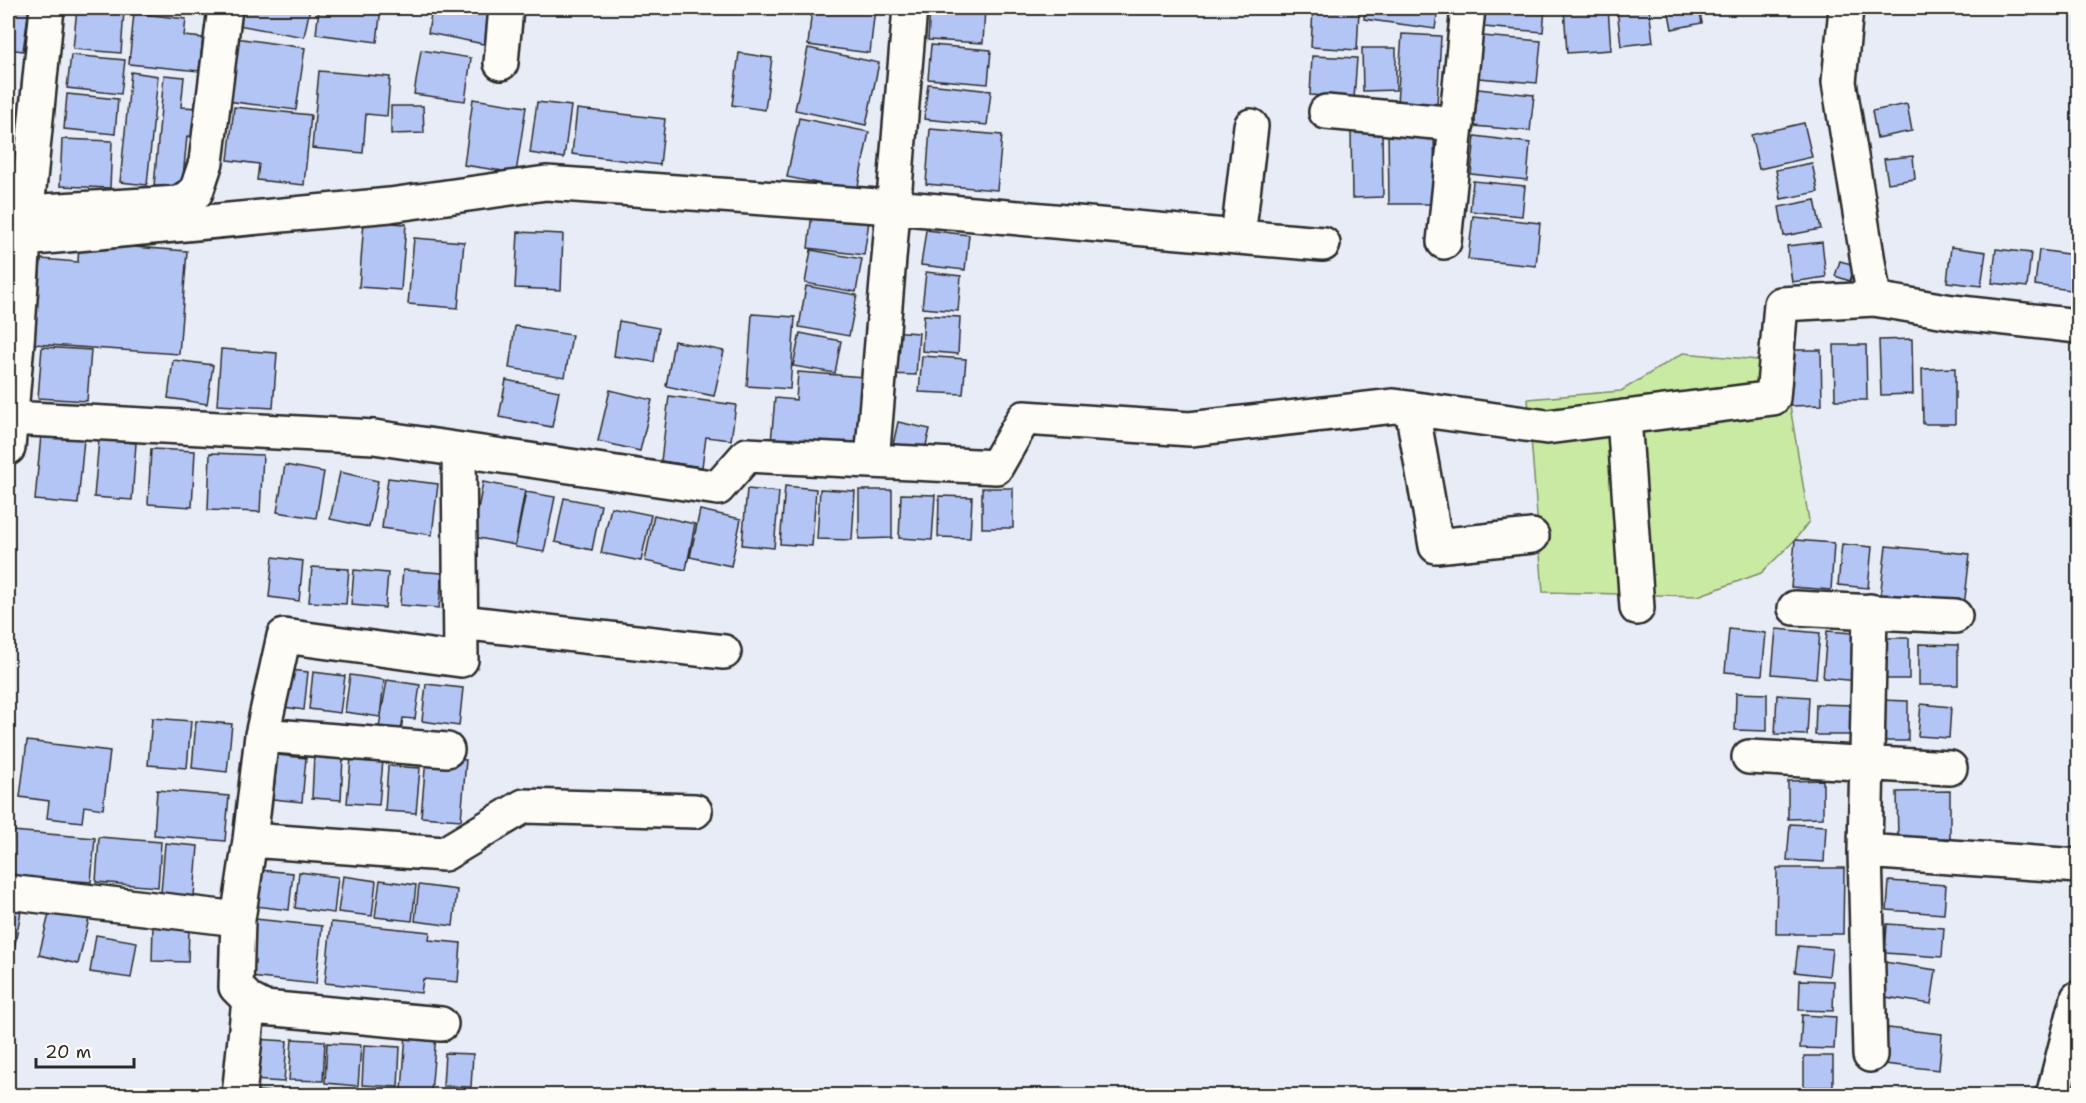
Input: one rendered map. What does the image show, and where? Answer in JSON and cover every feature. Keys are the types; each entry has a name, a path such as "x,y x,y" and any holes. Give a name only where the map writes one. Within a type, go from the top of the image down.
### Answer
{"street":[{"path":"46,8 25,225 9,433 374,437 718,488 747,454 996,467 1024,418 1190,429 1394,406 1547,427 1773,398 1780,304 1874,299 1952,312 2079,326"},
{"path":"25,225 179,203 196,192 206,162 225,8"},
{"path":"501,63 506,8"},
{"path":"873,461 910,8"},
{"path":"1444,242 1468,8"},
{"path":"1846,8 1839,82 1874,299"},
{"path":"1326,112 1457,124"},
{"path":"1238,237 1251,126"},
{"path":"25,225 390,205 546,183 893,207 1323,244"},
{"path":"1412,409 1436,546 1532,536"},
{"path":"1624,417 1637,608"},
{"path":"441,1024 264,1008 249,1000 236,987 238,919 262,735 284,636 461,660 459,450"},
{"path":"1795,608 1955,616"},
{"path":"1870,612 1865,850 1870,1055"},
{"path":"460,622 724,652"},
{"path":"262,735 447,750"},
{"path":"1749,757 1950,768"},
{"path":"250,840 444,854 524,806 695,811"},
{"path":"1865,850 2079,866"},
{"path":"8,892 238,919"},
{"path":"2053,1095 2079,998"},
{"path":"239,1095 249,1000"}],"green space":[{"path":"1683,353 1758,360 1790,406 1809,521 1795,540 1761,573 1698,596 1543,592 1528,399 1621,391"}],"building":[{"path":"8,8 29,8 23,51 8,49"},
{"path":"77,8 124,10 121,53 73,49"},
{"path":"137,8 187,8 186,13"},
{"path":"234,8 310,8 304,37 232,24"},
{"path":"319,8 381,8 377,42 316,34"},
{"path":"432,8 496,8 489,45 428,33"},
{"path":"812,8 875,8 870,53 808,45"},
{"path":"930,8 985,8 983,43 928,40"},
{"path":"1313,8 1359,10 1357,50 1311,47"},
{"path":"1365,8 1438,8 1435,29 1364,19"},
{"path":"1485,8 1545,8 1543,32 1484,27"},
{"path":"1564,8 1608,8 1611,50 1567,53"},
{"path":"1617,8 1649,8 1653,42 1621,46"},
{"path":"1668,8 1699,8 1702,23 1672,29"},
{"path":"134,13 186,19 184,36 203,38 199,71 129,64"},
{"path":"1402,34 1441,36 1437,105 1397,103"},
{"path":"1482,36 1541,41 1537,83 1479,78"},
{"path":"236,38 305,48 296,110 227,101"},
{"path":"931,45 991,50 988,84 928,79"},
{"path":"808,48 879,63 866,125 795,110"},
{"path":"1362,48 1396,48 1396,90 1363,91"},
{"path":"421,50 471,58 465,101 414,94"},
{"path":"739,53 772,58 765,110 732,105"},
{"path":"71,55 125,60 121,94 67,88"},
{"path":"1312,56 1357,58 1354,98 1310,95"},
{"path":"319,71 390,77 387,116 366,114 363,153 312,148"},
{"path":"131,72 158,76 147,185 120,182"},
{"path":"164,75 184,77 181,107 201,108 198,137 187,136 182,188 154,186"},
{"path":"928,84 991,91 987,125 924,119"},
{"path":"1478,89 1534,95 1530,131 1474,126"},
{"path":"67,94 118,99 115,134 64,129"},
{"path":"473,99 526,107 516,173 464,165"},
{"path":"537,102 571,106 564,158 530,153"},
{"path":"1907,104 1912,131 1877,138 1872,111"},
{"path":"391,106 423,106 424,133 391,134"},
{"path":"234,107 311,115 304,185 257,180 259,164 228,160"},
{"path":"577,109 665,119 660,165 572,154"},
{"path":"799,118 869,132 857,191 787,177"},
{"path":"1804,123 1812,157 1759,169 1751,135"},
{"path":"930,129 1002,135 997,190 926,184"},
{"path":"1434,130 1435,204 1389,204 1388,131"},
{"path":"1351,131 1382,131 1383,197 1352,198"},
{"path":"1475,136 1530,143 1527,180 1471,174"},
{"path":"62,139 112,141 110,188 60,186"},
{"path":"1913,156 1915,179 1888,183 1884,159"},
{"path":"1812,163 1818,192 1781,199 1776,170"},
{"path":"1473,181 1525,186 1522,216 1470,211"},
{"path":"1815,200 1821,229 1784,236 1779,207"},
{"path":"812,213 869,221 864,255 808,248"},
{"path":"1473,216 1540,223 1536,266 1468,259"},
{"path":"364,221 406,224 401,290 359,287"},
{"path":"926,230 969,235 965,270 921,265"},
{"path":"518,232 563,234 561,290 515,288"},
{"path":"414,238 464,242 458,308 408,304"},
{"path":"1822,242 1826,277 1792,282 1787,246"},
{"path":"79,243 187,251 179,354 34,344 41,259 78,262"},
{"path":"1951,247 1986,252 1981,286 1947,282"},
{"path":"1996,249 2031,253 2027,287 1992,283"},
{"path":"811,250 862,259 856,292 805,283"},
{"path":"2039,250 2074,255 2070,290 2035,285"},
{"path":"1840,261 1855,265 1850,281 1835,276"},
{"path":"926,272 961,276 958,311 922,308"},
{"path":"806,286 857,295 849,336 799,327"},
{"path":"752,314 795,317 790,389 747,386"},
{"path":"924,315 960,317 958,354 922,351"},
{"path":"619,321 659,328 654,362 614,356"},
{"path":"515,326 572,335 565,377 509,368"},
{"path":"889,331 919,333 916,375 886,374"},
{"path":"800,333 841,341 835,373 793,366"},
{"path":"1912,339 1913,394 1881,395 1879,340"},
{"path":"674,341 724,351 714,396 666,386"},
{"path":"1834,345 1866,345 1867,400 1835,400"},
{"path":"42,347 91,350 87,401 38,398"},
{"path":"221,349 277,353 273,408 217,405"},
{"path":"1789,350 1821,350 1822,405 1790,406"},
{"path":"922,356 966,359 963,394 919,392"},
{"path":"173,360 213,365 207,404 168,398"},
{"path":"1955,368 1955,424 1923,424 1922,369"},
{"path":"798,372 864,377 857,449 771,442 775,398 796,400"},
{"path":"506,380 559,391 552,427 499,417"},
{"path":"610,390 652,400 640,451 598,441"},
{"path":"669,396 736,405 731,440 706,437 702,467 661,461"},
{"path":"898,422 930,429 923,457 892,449"},
{"path":"41,435 84,439 78,504 35,500"},
{"path":"99,439 136,443 132,500 94,497"},
{"path":"151,449 195,451 192,507 148,504"},
{"path":"210,453 263,455 260,512 208,510"},
{"path":"285,465 324,472 316,518 277,512"},
{"path":"340,472 378,481 369,527 330,519"},
{"path":"388,478 438,484 432,535 382,528"},
{"path":"483,482 525,490 515,545 473,537"},
{"path":"785,486 816,489 812,546 780,544"},
{"path":"982,488 1013,488 1013,528 982,528"},
{"path":"747,489 779,492 774,548 742,545"},
{"path":"820,489 855,491 852,540 817,539"},
{"path":"859,490 892,490 892,538 859,539"},
{"path":"526,492 555,497 544,552 515,547"},
{"path":"901,494 935,495 932,540 899,538"},
{"path":"939,496 972,497 970,538 938,537"},
{"path":"564,498 601,505 592,550 555,542"},
{"path":"611,507 651,515 641,561 601,553"},
{"path":"700,510 741,519 731,566 690,557"},
{"path":"654,515 695,524 686,570 645,561"},
{"path":"1795,540 1834,543 1831,590 1791,587"},
{"path":"1842,544 1872,547 1868,588 1838,585"},
{"path":"1886,546 1970,554 1964,607 1880,598"},
{"path":"273,557 303,561 299,601 269,597"},
{"path":"312,567 349,569 346,604 309,602"},
{"path":"354,570 388,573 385,608 351,605"},
{"path":"403,570 442,573 439,608 400,605"},
{"path":"1729,629 1766,633 1762,675 1725,672"},
{"path":"1776,629 1820,633 1816,678 1772,674"},
{"path":"1827,631 1865,634 1860,681 1823,678"},
{"path":"1884,638 1909,638 1909,679 1883,679"},
{"path":"1919,644 1958,645 1958,685 1919,685"},
{"path":"282,669 308,672 304,710 277,706"},
{"path":"313,672 345,676 340,713 309,709"},
{"path":"350,675 384,680 380,717 345,712"},
{"path":"387,680 420,685 415,719 403,718 400,736 378,733"},
{"path":"426,684 463,688 459,726 422,721"},
{"path":"1736,693 1767,694 1767,731 1735,730"},
{"path":"1777,695 1809,697 1807,735 1775,734"},
{"path":"1880,700 1908,701 1908,741 1879,741"},
{"path":"1816,704 1852,705 1852,735 1815,735"},
{"path":"1921,704 1951,707 1949,738 1918,736"},
{"path":"152,718 191,721 187,768 148,765"},
{"path":"196,721 232,724 227,772 192,768"},
{"path":"27,741 110,751 103,809 84,806 82,822 47,818 49,801 20,797"},
{"path":"277,755 306,758 302,802 273,799"},
{"path":"314,755 343,756 341,800 312,798"},
{"path":"351,758 383,760 379,805 347,803"},
{"path":"426,758 466,760 461,820 421,817"},
{"path":"388,766 420,768 416,813 385,811"},
{"path":"1823,780 1823,818 1788,819 1788,781"},
{"path":"157,790 229,796 225,841 154,835"},
{"path":"1950,791 1950,838 1898,839 1897,792"},
{"path":"1790,824 1826,826 1824,862 1787,860"},
{"path":"12,831 95,838 91,882 9,876"},
{"path":"99,837 161,842 158,887 96,882"},
{"path":"165,843 198,846 194,896 161,893"},
{"path":"1777,868 1844,868 1843,934 1776,934"},
{"path":"260,870 293,873 289,910 255,906"},
{"path":"299,872 338,877 334,913 295,908"},
{"path":"343,876 376,881 372,916 338,912"},
{"path":"380,880 416,885 412,921 375,917"},
{"path":"1889,881 1946,885 1944,914 1887,910"},
{"path":"419,885 457,890 453,926 415,921"},
{"path":"8,908 21,911 14,950 8,949"},
{"path":"50,910 89,919 78,964 39,955"},
{"path":"255,919 322,926 316,984 250,977"},
{"path":"331,922 430,932 429,940 461,943 458,982 423,979 421,993 325,983"},
{"path":"1887,924 1944,928 1942,957 1885,953"},
{"path":"153,926 189,927 188,962 152,961"},
{"path":"96,935 137,942 131,978 90,972"},
{"path":"1798,946 1832,949 1829,976 1795,972"},
{"path":"1884,962 1936,970 1931,1004 1879,996"},
{"path":"1800,980 1834,981 1833,1011 1799,1010"},
{"path":"1802,1015 1836,1017 1834,1049 1800,1048"},
{"path":"1888,1028 1942,1034 1939,1070 1884,1064"},
{"path":"406,1033 436,1035 431,1093 402,1091"},
{"path":"255,1039 287,1041 284,1082 252,1080"},
{"path":"292,1039 325,1041 323,1081 289,1080"},
{"path":"327,1043 361,1045 358,1086 325,1083"},
{"path":"364,1045 400,1047 398,1087 362,1085"},
{"path":"445,1053 473,1054 471,1087 443,1086"},
{"path":"1804,1056 1833,1056 1833,1087 1804,1087"},
{"path":"258,1091 308,1095 257,1096"}]}
